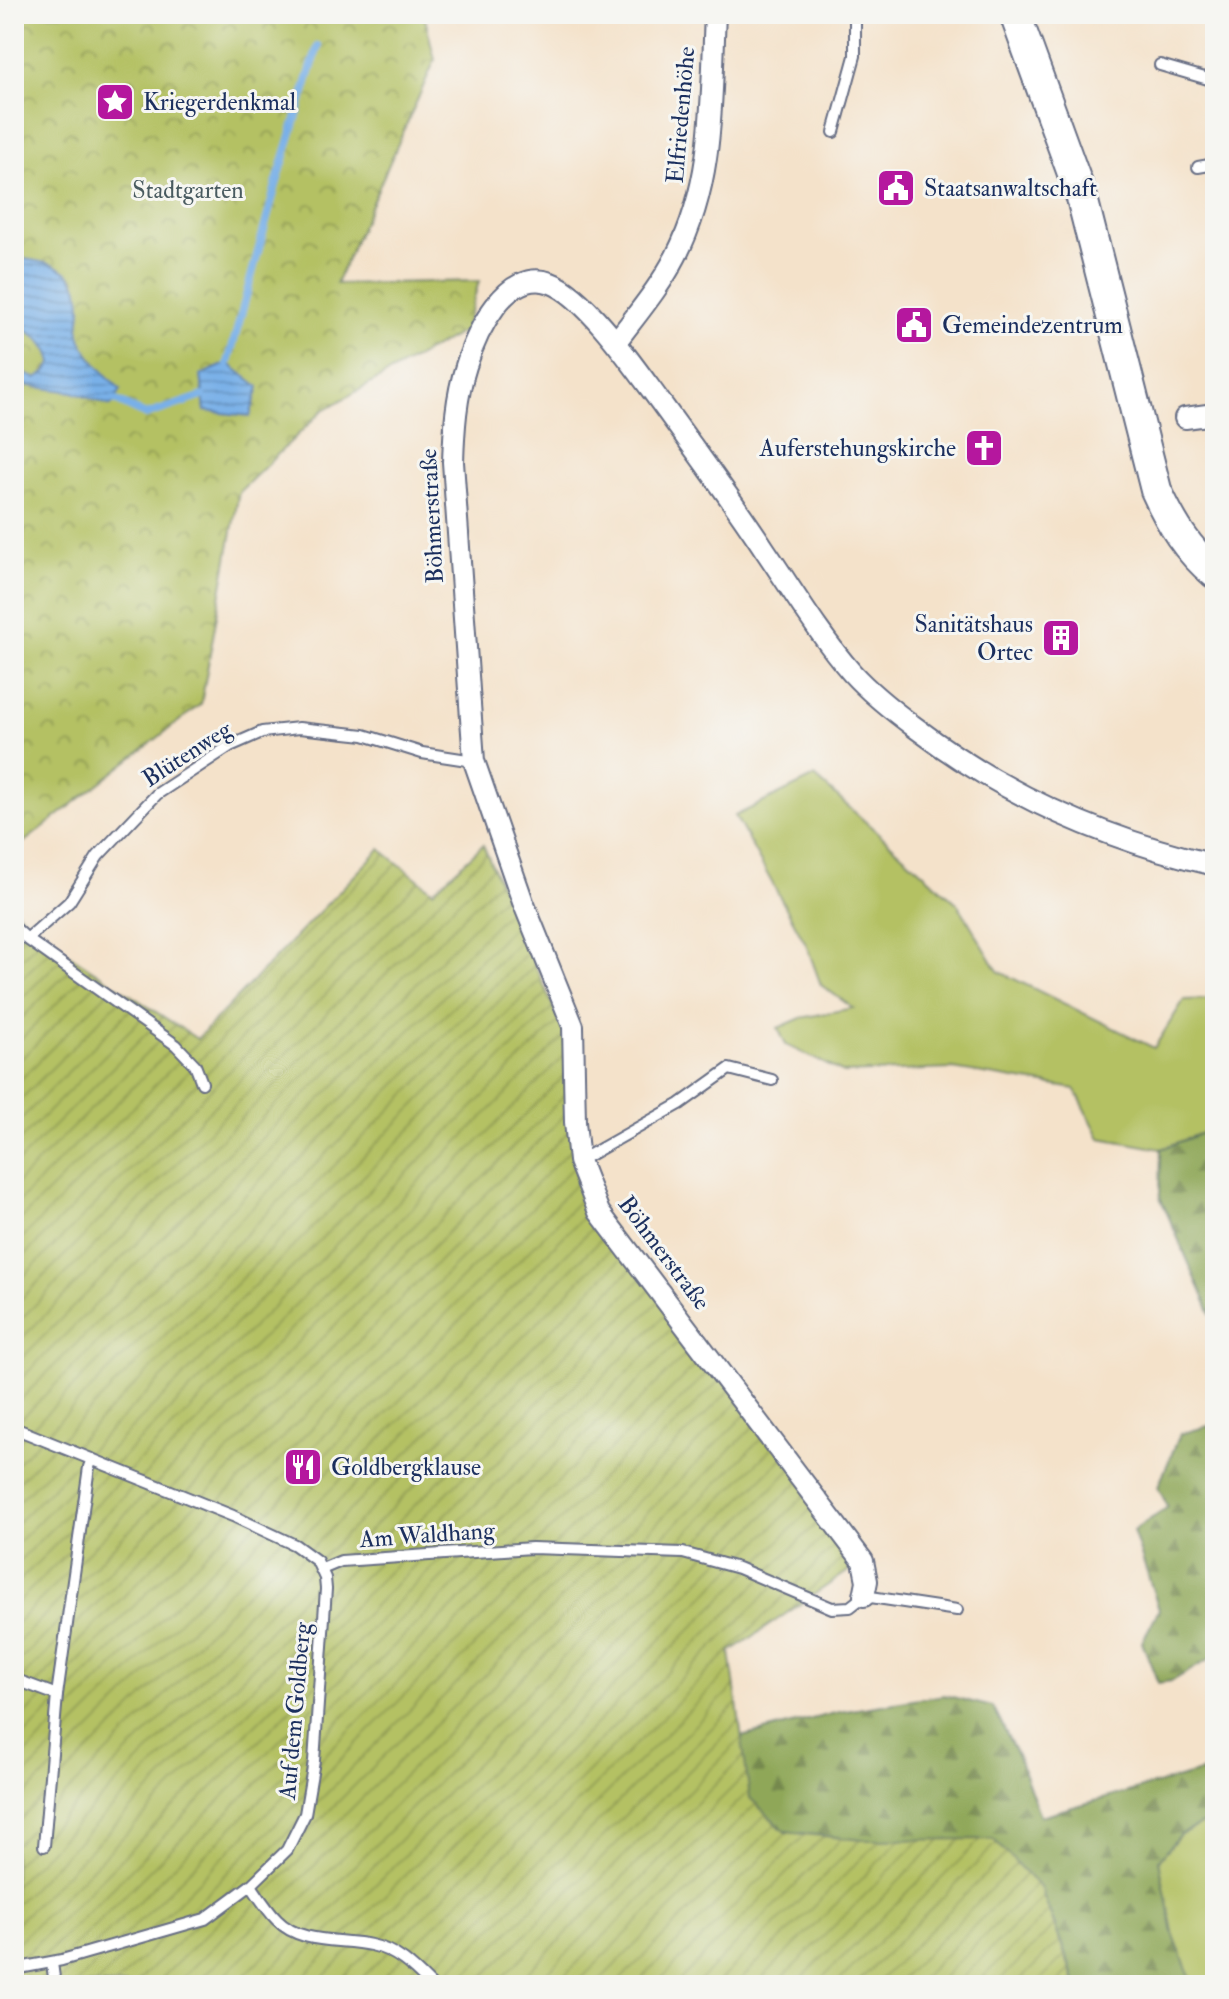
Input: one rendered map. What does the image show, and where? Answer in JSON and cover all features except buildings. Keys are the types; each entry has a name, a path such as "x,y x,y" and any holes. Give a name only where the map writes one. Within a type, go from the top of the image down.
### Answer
{"main road":[{"path":"1015,14 1082,198 1156,490 1168,518 1187,546 1215,573"}],"street":[{"name":"Elfriedenhöhe","path":"616,342 660,284 676,256 702,191 708,158 715,14"},
{"name":"Böhmerstraße","path":"864,1596 867,1581 863,1561 599,1212 579,1161 573,1026 523,902 474,761 453,462 455,420 466,366 488,316 503,296 517,286 536,280 551,283 564,291 616,342 730,498 831,646 853,674 883,703 940,746 1014,792 1102,832 1174,856 1215,865"},
{"path":"1185,418 1215,414"}],"lane":[{"path":"834,132 855,56 855,14"},
{"path":"1160,65 1215,81"},
{"path":"1198,167 1215,164"},
{"name":"Blütenweg","path":"27,939 69,902 98,856 157,794 230,746 262,732 299,728 364,735 422,753 474,761"},
{"path":"14,927 176,1045 195,1065 202,1083"},
{"path":"579,1161 680,1104 729,1069 772,1080"},
{"path":"14,1428 258,1528 302,1549 322,1569"},
{"path":"44,1846 57,1695 92,1459"},
{"name":"Am Waldhang","path":"322,1569 341,1561 532,1548 683,1553 711,1559 832,1608 850,1607 864,1596"},
{"name":"Auf dem Goldberg","path":"14,1969 52,1963 205,1919 251,1885 287,1850 305,1814 314,1761 325,1604 322,1569"},
{"path":"864,1596 957,1610"},
{"path":"14,1679 57,1695"},
{"path":"251,1885 278,1922 319,1939 372,1945 406,1960 431,1985"},
{"path":"52,1963 55,1985"}],"green space":[{"name":"Stadtgarten","path":"14,14 424,14 435,60 336,284 479,281 465,330 322,411 239,492 201,704 14,850"},
{"path":"815,777 958,904 998,971 1154,1048 1184,1000 1215,999 1215,1128 1161,1149 1100,1138 1075,1089 953,1069 844,1073 786,1045 778,1028 801,1018 853,1008 821,985 806,944 735,816"},
{"path":"483,845 565,1034 577,1182 863,1561 730,1652 750,1798 785,1832 861,1840 993,1839 1041,1889 1076,1985 14,1985 14,907 31,929 197,1039 380,849 433,891"},
{"path":"1215,1128 1215,1323 1160,1197 1161,1149"},
{"path":"1215,1424 1215,1656 1172,1681 1158,1683 1142,1642 1159,1609 1133,1531 1168,1507 1158,1487 1180,1434"},
{"path":"944,1695 993,1707 1020,1761 1040,1816 1215,1768 1215,1818 1180,1834 1159,1860 1173,1933 1193,1985 1077,1985 1041,1889 861,1840 785,1831 749,1798 741,1737 839,1712"},
{"path":"1215,1818 1215,1985 1193,1985 1173,1933 1158,1860 1180,1834"}],"water":[{"path":"14,258 60,268 76,283 80,295 81,341 121,390 111,406 73,392 14,384 14,370 36,378 45,373 52,363 39,339 14,327"},
{"path":"228,363 259,387 250,416 205,411 201,375"}],"waterway":[{"path":"228,363 276,185 318,46"},
{"path":"115,400 146,415 203,396"}],"place":[{"name":"Kriegerdenkmal","path":"115,102"},
{"name":"Staatsanwaltschaft","path":"896,188"},
{"name":"Gemeindezentrum","path":"914,325"},
{"name":"Auferstehungskirche","path":"984,448"},
{"name":"Sanitätshaus Ortec","path":"1061,638"},
{"name":"Goldbergklause","path":"303,1467"}]}
